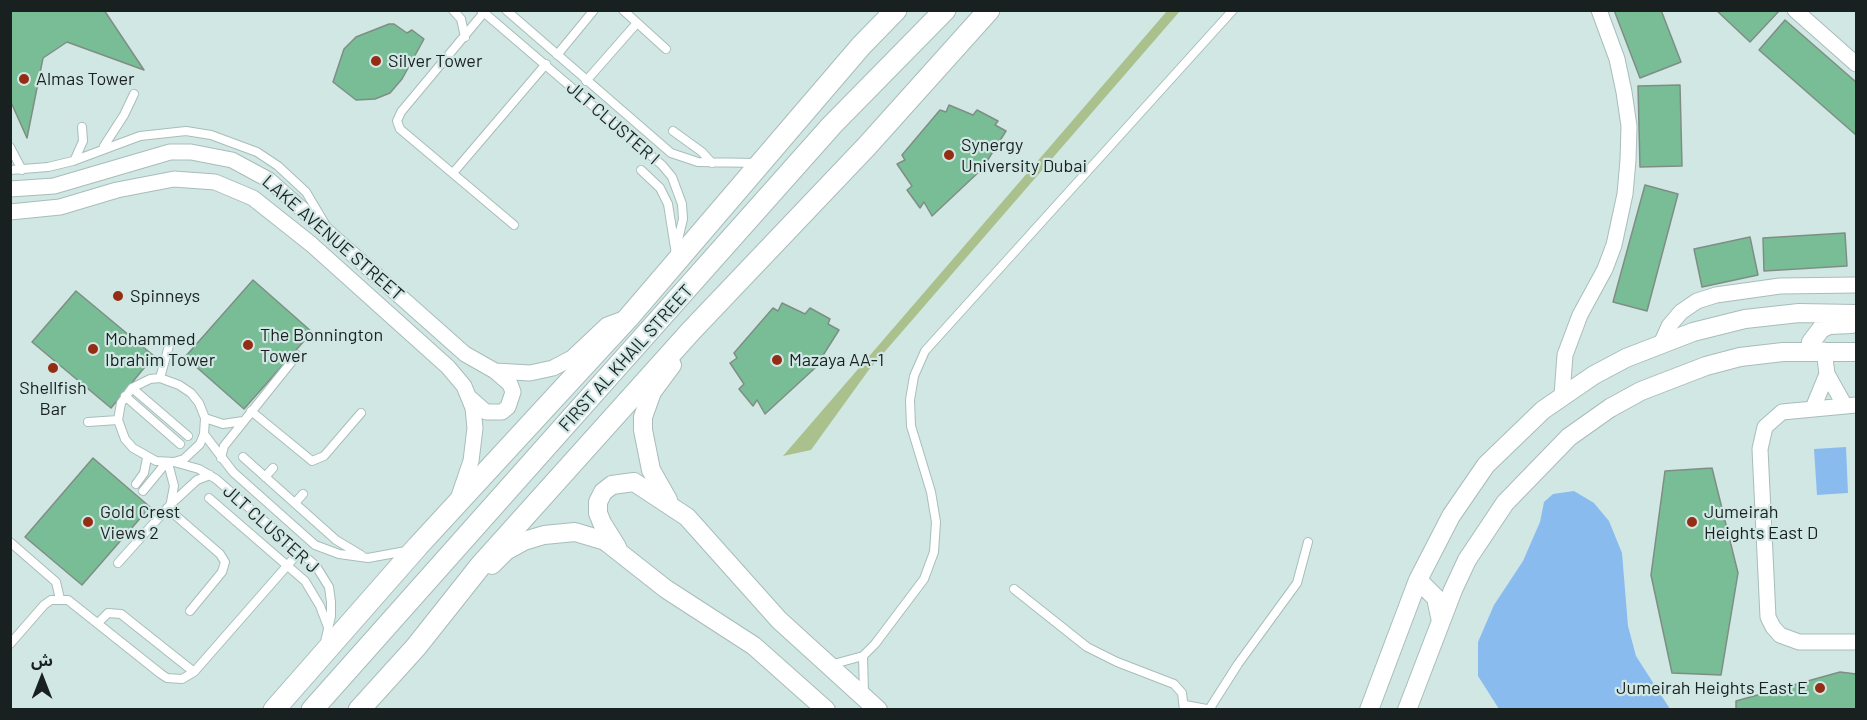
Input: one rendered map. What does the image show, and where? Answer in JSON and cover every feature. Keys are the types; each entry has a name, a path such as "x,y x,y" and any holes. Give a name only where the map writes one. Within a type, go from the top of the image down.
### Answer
{"main road":[{"name":"FIRST AL KHAIL STREET","path":"312,710 832,125 945,10"},
{"path":"359,710 416,647 496,548 691,331 867,146 989,10"},
{"name":"FIRST AL KHAIL STREET","path":"274,710 418,546 454,510 629,317 673,260 892,13"}],"street":[{"path":"1562,396 1565,355 1580,315 1605,269 1614,245 1625,194 1629,160 1629,126 1624,92 1617,59 1599,10"},
{"path":"1795,10 1857,64"},
{"name":"LAKE AVENUE STREET","path":"10,189 54,186 170,152 212,154 251,168 269,180 465,354 495,371 510,384 513,392 508,407 502,412 486,412 469,396 448,367 311,244 253,198 235,188 215,182 174,179 117,190 60,207 10,212"},
{"path":"1661,344 1669,327 1682,312 1697,301 1716,295 1780,286 1857,285"},
{"path":"1369,710 1418,580 1434,548 1470,486 1486,465 1525,426 1562,396 1618,362 1661,344 1745,319 1799,313 1857,314"},
{"name":"LAKE AVENUE STREET","path":"495,371 530,373 553,368 572,358 607,325 629,317"},
{"path":"1851,406 1827,374 1811,342 1821,328 1829,325 1857,324"},
{"path":"670,504 651,470 645,450 643,417 652,392 684,351 691,331"},
{"path":"1407,710 1467,560 1505,503 1551,454 1610,408 1673,377 1740,357 1817,350 1857,352"},
{"path":"1813,408 1827,374"},
{"name":"LAKE AVENUE STREET","path":"454,510 473,450 475,418 469,396"},
{"path":"1851,406 1782,412 1772,418 1761,438 1768,617 1773,627 1790,641 1857,642"},
{"path":"618,549 598,513 598,502 603,492 612,484 634,482 670,504 701,531 779,620 872,703"},
{"path":"451,604 506,551 524,541 551,533 575,532 590,535 618,549 666,589 754,646 826,710"},
{"path":"1418,580 1436,598 1441,621"}],"lane":[{"path":"453,10 460,19 465,37"},
{"name":"JLT CLUSTER I","path":"506,10 671,153 688,160 712,163 760,163"},
{"path":"557,55 594,10"},
{"path":"623,10 666,49"},
{"path":"829,666 863,656 907,604 924,579 934,552 936,522 931,492 911,426 910,400 914,376 925,351 1233,10"},
{"path":"484,11 465,37 401,112 398,121 400,129 514,225"},
{"name":"JLT CLUSTER I","path":"484,11 652,156 672,177 682,204 683,219 673,260"},
{"path":"586,81 637,23"},
{"path":"453,173 546,64"},
{"path":"103,148 124,116 134,94"},
{"path":"74,161 83,141 82,127"},
{"path":"10,170 74,161 140,135 186,131 235,142 278,166 306,192 329,233"},
{"path":"673,131 712,163"},
{"path":"10,147 22,170"},
{"path":"641,170 660,188 668,204 673,260"},
{"path":"160,378 170,342"},
{"path":"221,458 224,446 297,355"},
{"path":"88,422 118,420 125,396 132,388 150,379 160,378 179,385 191,393 199,403 205,418 204,434 193,452 169,463 143,491"},
{"path":"132,388 188,436"},
{"path":"125,396 180,444"},
{"path":"251,411 312,461 321,459 361,414"},
{"path":"205,418 223,424 243,421"},
{"name":"JLT CLUSTER J","path":"118,420 124,439 147,458 210,475 316,566 329,587 331,616 320,659"},
{"name":"JLT CLUSTER J","path":"204,434 221,458 315,544 339,554 368,558 402,553 418,546"},
{"path":"243,457 344,546 368,558"},
{"path":"136,484 144,473 147,458"},
{"path":"169,463 174,486 169,506"},
{"path":"265,477 273,468"},
{"path":"118,563 169,506 197,480 210,475"},
{"path":"295,503 303,494"},
{"path":"209,498 227,518 288,564 315,595 328,630"},
{"path":"169,506 220,554 225,562 222,572 190,611"},
{"path":"254,548 260,541"},
{"path":"10,542 56,582 60,599"},
{"path":"1014,589 1087,647 1117,662 1174,684 1182,693 1184,707 1211,709 1248,650 1297,583 1305,563 1308,542"},
{"path":"10,644 44,605 60,599 68,600 167,678 182,679 194,672 300,551"},
{"path":"98,623 108,613 121,614 194,672"},
{"path":"863,656 872,703"},
{"path":"801,687 807,706"}],"green space":[{"path":"1167,11 1180,11 868,371 811,450 783,456"}],"water":[{"path":"1846,447 1848,493 1817,495 1814,449"},
{"path":"1574,491 1594,503 1609,521 1622,553 1628,626 1636,656 1670,709 1499,709 1478,676 1478,642 1494,605 1523,561 1540,522 1544,502 1553,494"}],"building":[{"name":"Almas Tower","path":"10,10 104,10 144,70 67,42 43,58 27,138 10,100"},
{"path":"1614,10 1661,10 1681,62 1640,78"},
{"path":"1716,10 1778,10 1779,11 1750,42"},
{"path":"1785,20 1856,82 1856,135 1759,50"},
{"name":"Silver Tower","path":"394,24 407,33 412,30 424,39 402,79 390,93 375,99 356,100 333,82 344,49 356,37"},
{"path":"1680,85 1682,166 1640,167 1638,86"},
{"path":"949,105 973,115 977,110 998,121 995,125 1006,131 982,169 932,216 924,202 920,208 907,190 912,186 897,164 905,160 902,155 940,110 946,112"},
{"path":"1645,185 1678,194 1647,311 1613,302"},
{"path":"1845,233 1847,266 1764,271 1763,238"},
{"path":"1750,237 1758,275 1702,287 1694,249"},
{"name":"The Bonnington Tower","path":"253,280 312,332 244,409 185,357"},
{"name":"Mohammed Ibrahim Tower","path":"76,291 154,356 111,408 32,342"},
{"name":"Mazaya AA-1","path":"782,303 805,314 810,308 830,319 828,324 839,330 815,368 765,414 757,400 753,406 739,389 744,384 730,363 737,358 734,353 773,308 778,311"},
{"name":"Gold Crest Views 2","path":"93,458 150,507 82,585 25,537"},
{"name":"Jumeirah Heights East D","path":"1712,468 1738,573 1721,675 1672,673 1651,575 1665,471"},
{"name":"Jumeirah Heights East E","path":"1840,672 1856,674 1856,710 1736,710 1736,701"}],"place":[{"name":"Silver Tower","path":"376,61"},
{"name":"Almas Tower","path":"24,79"},
{"name":"Synergy University Dubai","path":"949,155"},
{"name":"Spinneys","path":"118,296"},
{"name":"The Bonnington Tower","path":"248,345"},
{"name":"Mohammed Ibrahim Tower","path":"93,349"},
{"name":"Mazaya AA-1","path":"777,360"},
{"name":"Shellfish Bar","path":"53,368"},
{"name":"Gold Crest Views 2","path":"88,522"},
{"name":"Jumeirah Heights East D","path":"1692,522"},
{"name":"Jumeirah Heights East E","path":"1820,688"}]}
